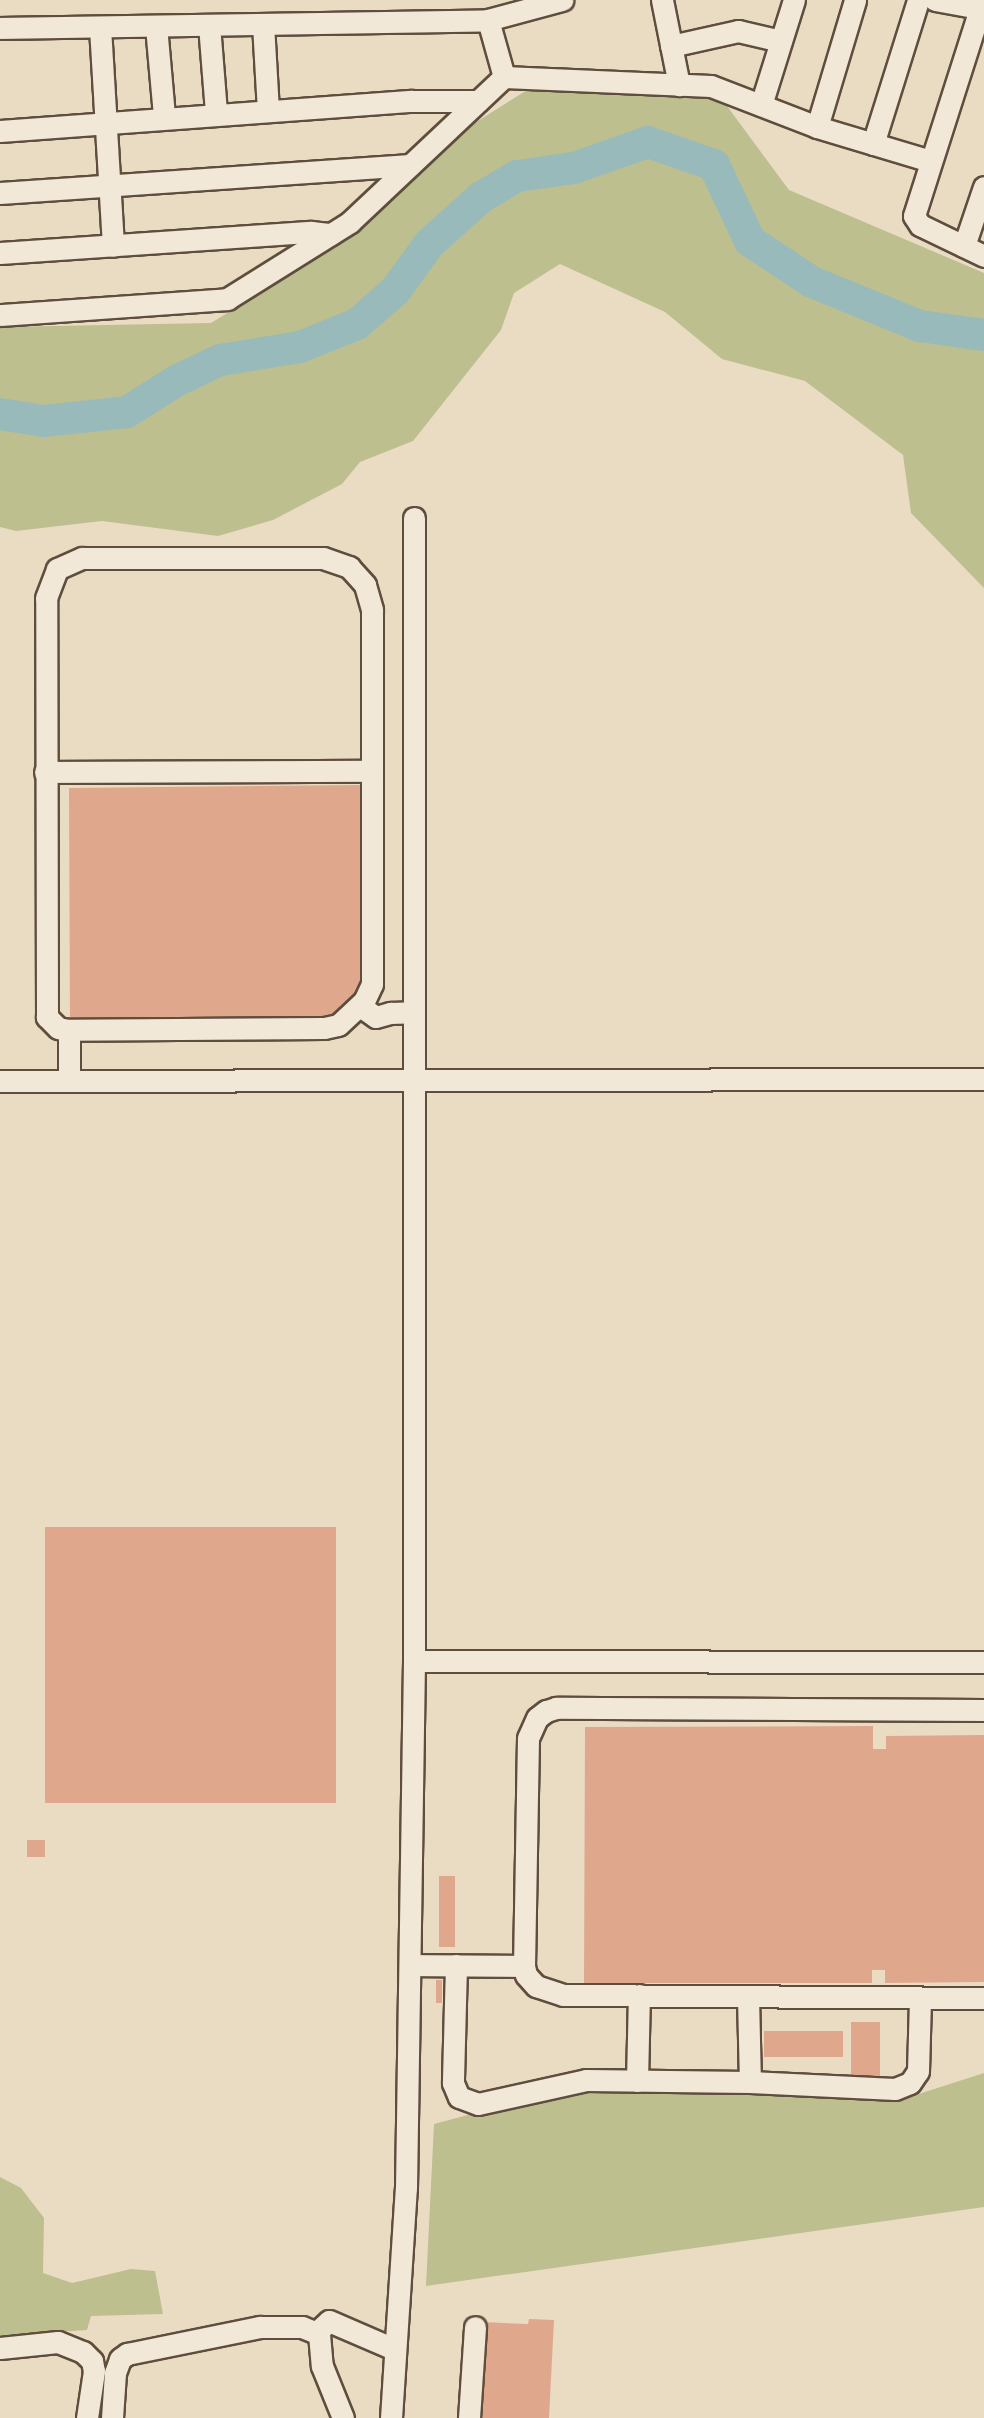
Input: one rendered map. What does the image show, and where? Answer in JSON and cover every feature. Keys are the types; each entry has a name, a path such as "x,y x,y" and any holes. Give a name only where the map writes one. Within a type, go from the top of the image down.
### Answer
{"street":[{"path":"0,28 488,20 562,0"},
{"path":"662,0 679,85"},
{"path":"761,105 794,0"},
{"path":"817,127 855,0"},
{"path":"873,144 918,0"},
{"path":"935,0 982,9 914,216 920,225 984,256"},
{"path":"488,20 504,77"},
{"path":"263,24 268,111"},
{"path":"209,25 216,112"},
{"path":"156,26 164,115"},
{"path":"100,27 113,246"},
{"path":"671,46 738,31 781,41"},
{"path":"0,315 227,299 350,222 504,77 711,86 817,127 930,161"},
{"path":"0,131 412,101 478,101"},
{"path":"0,193 410,165"},
{"path":"964,246 984,187"},
{"path":"0,254 311,232 331,234"},
{"path":"391,2418 406,2201 414,1661 414,519"},
{"path":"82,558 323,558 349,567 365,585 372,610 372,771 372,984 368,997 360,1006 331,1027 69,1030 51,1024 45,1007 46,598 49,583 57,569 82,558"},
{"path":"45,772 372,771"},
{"path":"360,1006 376,1017 413,1012"},
{"path":"69,1030 69,1081"},
{"path":"0,1081 984,1079"},
{"path":"414,1661 984,1662"},
{"path":"984,1710 556,1708 546,1711 537,1718 528,1738 524,1966 530,1981 551,1993 984,1998"},
{"path":"410,1965 524,1966"},
{"path":"456,1965 453,2083 462,2100 484,2104 582,2081 750,2082 887,2090 910,2083 918,2071 920,1998"},
{"path":"636,2081 639,1995"},
{"path":"748,1996 750,2082"},
{"path":"317,2332 329,2320 394,2349"},
{"path":"112,2418 115,2373 120,2359 127,2354 260,2327 302,2327 317,2332 321,2340 322,2366 343,2418"},
{"path":"469,2418 475,2327"},
{"path":"0,2348 58,2342 83,2352 92,2361 94,2371 87,2418"}],"green space":[{"path":"532,87 706,97 727,106 789,190 984,273 984,588 911,513 903,455 805,381 722,359 665,312 560,264 514,293 501,330 413,441 360,462 342,484 273,520 218,536 102,521 16,531 0,527 0,327 211,323 349,239 462,131"},
{"path":"984,2073 984,2207 426,2286 434,2124 585,2084 897,2101"},
{"path":"0,2177 21,2188 44,2218 43,2273 72,2283 131,2269 155,2271 163,2314 91,2316 87,2330 0,2336"}],"building":[{"path":"360,785 362,998 337,1020 70,1022 69,788"},
{"path":"45,1527 336,1527 336,1803 45,1803"},
{"path":"873,1726 873,1749 886,1749 886,1736 984,1735 984,1982 885,1983 885,1970 872,1970 872,1983 584,1983 585,1727"},
{"path":"27,1840 45,1840 45,1857 27,1857"},
{"path":"439,1876 455,1876 455,1947 439,1947"},
{"path":"436,1980 442,1980 442,2003 436,2003"},
{"path":"851,2022 880,2022 880,2083 851,2083"},
{"path":"764,2031 843,2031 843,2057 764,2057"},
{"path":"529,2319 554,2320 549,2418 477,2418 482,2322 528,2324"}],"waterway":[{"path":"0,414 43,421 127,412 176,381 220,360 300,347 357,324 395,291 429,244 480,198 517,176 574,168 648,142 714,165 750,241 812,282 920,326 984,335"}]}
